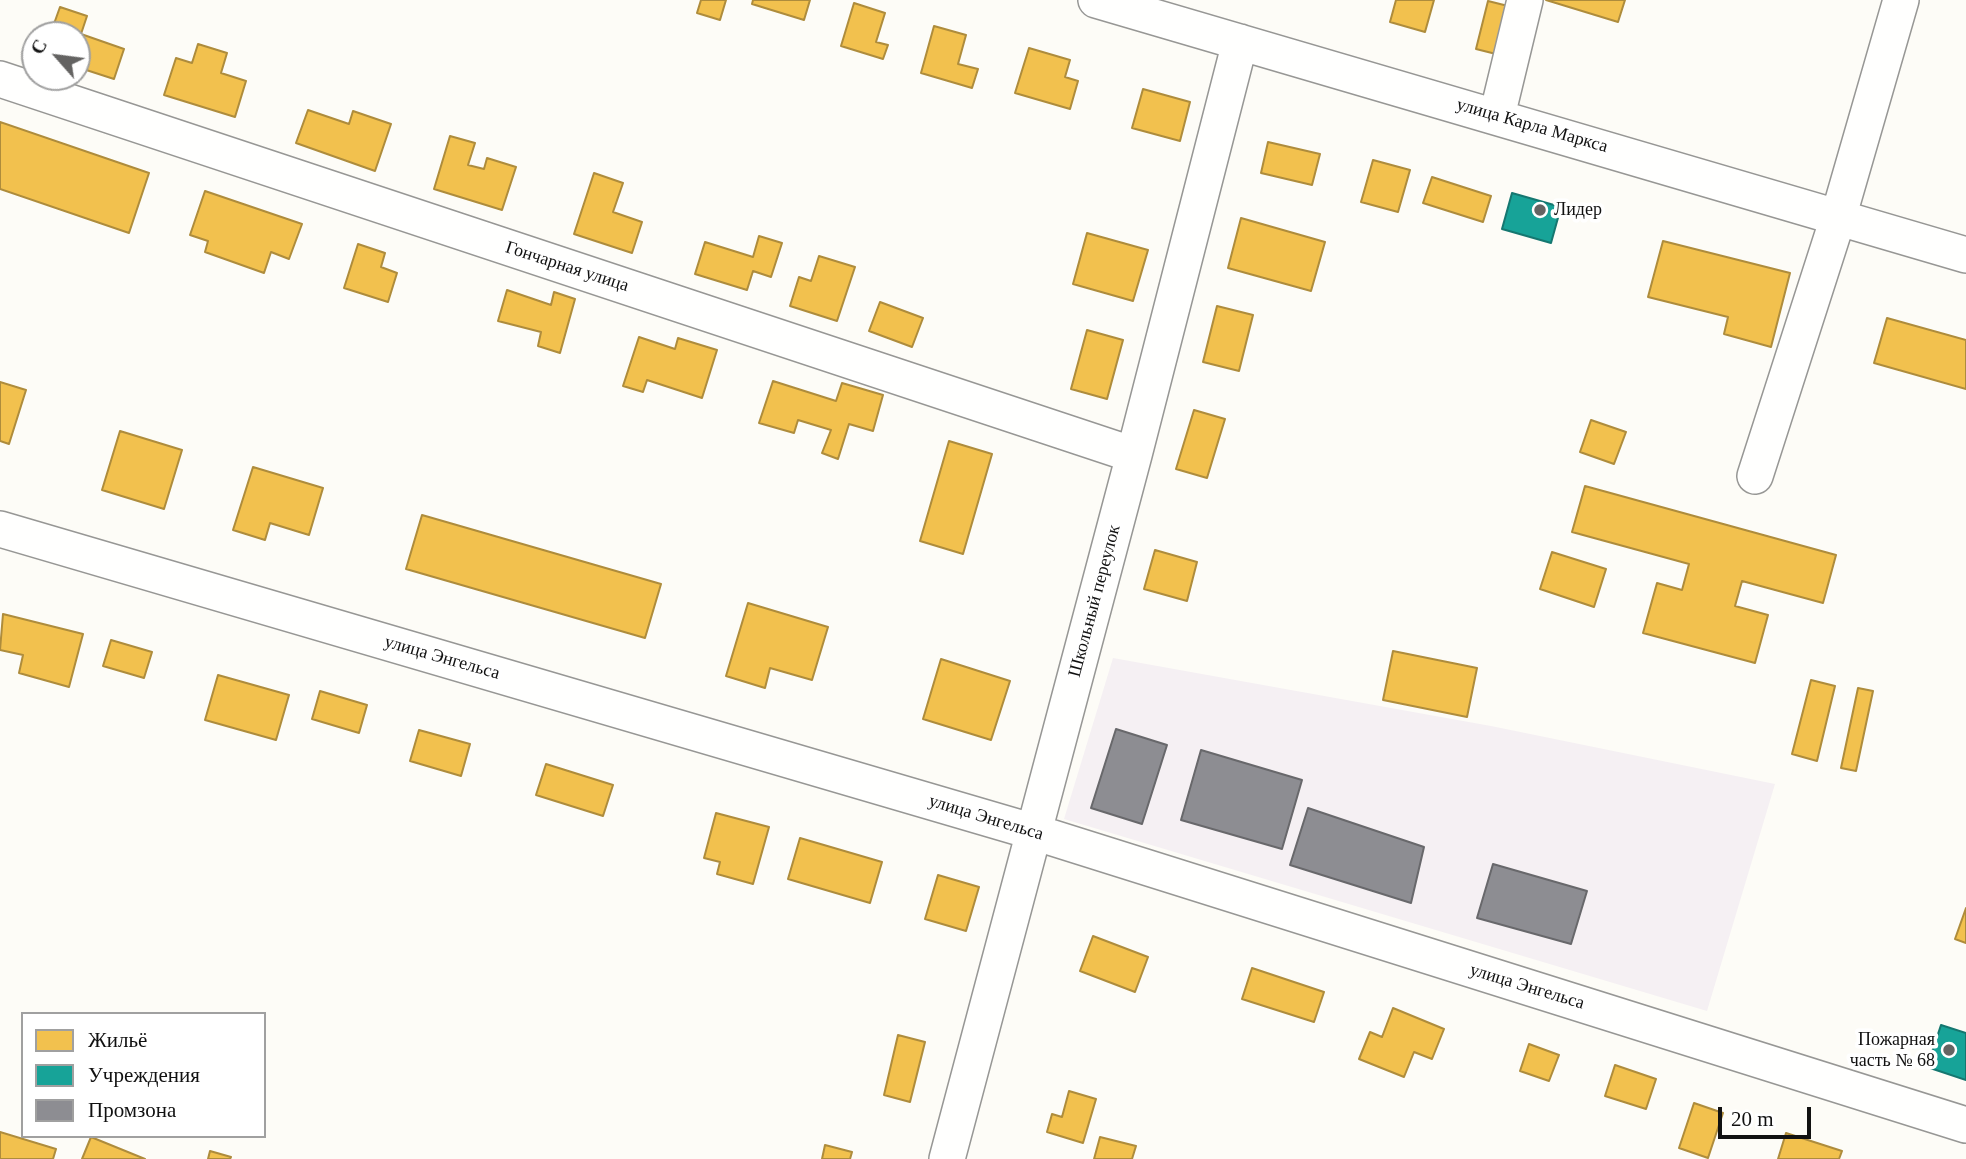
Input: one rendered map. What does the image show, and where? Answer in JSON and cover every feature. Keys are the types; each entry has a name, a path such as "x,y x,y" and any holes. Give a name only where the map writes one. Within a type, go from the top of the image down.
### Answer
{"street":[{"name":"улица Карла Маркса","path":"1096,0 1966,256"},
{"path":"1497,116 1525,0"},
{"path":"1755,476 1838,218 1902,0"},
{"name":"Школьный переулок","path":"947,1159 1134,455 1240,42"},
{"name":"Гончарная улица","path":"0,79 1134,455"},
{"name":"улица Энгельса","path":"0,529 1034,832 1966,1125"}],"shaded area":[{"path":"1113,658 1491,726 1775,784 1707,1011 1064,819"}],"building: Жильё":[{"path":"701,0 726,0 720,20 697,13"},
{"path":"753,0 810,0 804,20 752,4"},
{"path":"1396,0 1434,0 1425,32 1390,22"},
{"path":"1546,0 1625,0 1618,22"},
{"path":"1488,1 1520,9 1508,57 1476,49"},
{"path":"854,3 885,13 876,42 888,45 883,59 841,46"},
{"path":"60,7 87,16 85,21 55,21"},
{"path":"934,26 966,35 958,64 978,69 972,88 921,73"},
{"path":"91,37 124,49 114,79 91,72"},
{"path":"198,44 227,53 221,73 246,81 235,117 164,95 176,58 192,63"},
{"path":"1029,48 1070,60 1065,77 1078,81 1070,109 1015,93"},
{"path":"1143,89 1190,102 1180,141 1132,128"},
{"path":"308,110 349,124 353,111 391,124 375,171 296,143"},
{"path":"0,122 149,173 129,233 0,189"},
{"path":"450,136 475,143 468,165 484,169 487,158 516,167 502,210 434,189"},
{"path":"1268,142 1320,154 1312,185 1261,173"},
{"path":"1373,160 1410,170 1398,212 1361,202"},
{"path":"594,173 623,183 613,212 642,222 632,253 574,234"},
{"path":"1432,177 1491,196 1483,222 1423,203"},
{"path":"205,191 302,224 289,259 271,252 264,273 205,252 208,241 190,235"},
{"path":"1241,218 1325,242 1311,291 1228,268"},
{"path":"1087,233 1148,250 1133,301 1073,284"},
{"path":"759,236 782,243 771,277 753,271 747,290 695,274 705,242 753,257"},
{"path":"1663,241 1790,273 1771,347 1724,334 1728,317 1648,297"},
{"path":"358,244 385,253 381,267 397,273 388,302 344,288"},
{"path":"819,256 855,267 837,321 790,306 799,277 811,281"},
{"path":"507,290 551,305 554,292 575,299 560,353 538,346 541,332 498,321"},
{"path":"880,302 923,318 912,347 869,331"},
{"path":"1217,306 1253,315 1239,371 1203,362"},
{"path":"1887,318 1966,340 1966,389 1874,363"},
{"path":"1087,330 1123,340 1107,399 1071,389"},
{"path":"639,337 675,349 678,338 717,350 702,398 647,380 643,392 623,386"},
{"path":"773,381 836,401 842,383 883,395 873,431 849,424 838,459 822,453 831,430 798,420 794,433 759,423"},
{"path":"0,382 26,390 9,444 0,441"},
{"path":"1194,410 1225,419 1207,478 1176,469"},
{"path":"1591,420 1626,432 1614,464 1580,452"},
{"path":"120,431 182,450 164,509 102,490"},
{"path":"949,441 992,454 963,554 920,541"},
{"path":"253,467 323,488 309,535 270,523 265,540 233,530"},
{"path":"1585,486 1836,555 1823,603 1742,581 1735,606 1768,615 1755,663 1643,633 1657,583 1682,590 1689,564 1572,532"},
{"path":"422,515 661,584 645,638 406,569"},
{"path":"1155,550 1197,562 1187,601 1144,589"},
{"path":"1552,552 1606,569 1594,607 1540,589"},
{"path":"748,603 828,627 812,680 770,668 765,688 726,676"},
{"path":"3,614 83,634 69,687 19,673 23,655 0,650"},
{"path":"111,640 152,652 144,678 103,666"},
{"path":"1393,651 1477,668 1467,717 1383,700"},
{"path":"941,659 1010,681 991,740 923,719"},
{"path":"218,675 289,695 276,740 205,720"},
{"path":"1811,680 1835,686 1817,761 1792,754"},
{"path":"1858,688 1873,691 1856,771 1841,768"},
{"path":"320,691 367,705 359,733 312,719"},
{"path":"419,730 470,744 461,776 410,761"},
{"path":"546,764 613,785 603,816 536,795"},
{"path":"716,813 769,827 753,884 717,874 720,862 704,858"},
{"path":"800,838 882,862 870,903 788,879"},
{"path":"938,875 979,887 966,931 925,919"},
{"path":"1966,908 1966,943 1955,939"},
{"path":"1093,936 1148,957 1135,992 1080,971"},
{"path":"1252,968 1324,992 1314,1022 1242,999"},
{"path":"1393,1008 1444,1029 1432,1059 1414,1052 1404,1077 1359,1059 1370,1032 1382,1037"},
{"path":"898,1035 925,1042 910,1102 884,1095"},
{"path":"1529,1044 1559,1055 1549,1081 1520,1071"},
{"path":"1615,1065 1656,1079 1646,1109 1605,1096"},
{"path":"1069,1091 1096,1099 1083,1143 1047,1132 1052,1114 1062,1117"},
{"path":"1694,1103 1723,1113 1708,1158 1679,1148"},
{"path":"0,1132 56,1149 53,1159 0,1159"},
{"path":"1786,1133 1842,1151 1839,1159 1778,1159"},
{"path":"1100,1137 1136,1146 1132,1159 1094,1159"},
{"path":"91,1138 93,1138 145,1159 82,1159"},
{"path":"825,1145 852,1152 850,1159 822,1159"},
{"path":"210,1151 231,1157 208,1159"}],"building: Учреждения":[{"path":"1512,193 1561,207 1551,243 1502,229"},
{"name":"Пожарная часть № 68","path":"1941,1025 1966,1033 1966,1080 1927,1067"}],"building: Промзона":[{"path":"1116,729 1167,745 1142,824 1091,808"},
{"path":"1201,750 1302,780 1282,849 1181,820"},
{"path":"1308,808 1424,847 1411,903 1290,865"},
{"path":"1493,864 1587,891 1571,944 1477,918"}],"place":[{"name":"Лидер","path":"1540,210"},
{"name":"Пожарная часть № 68","path":"1949,1050"}]}
